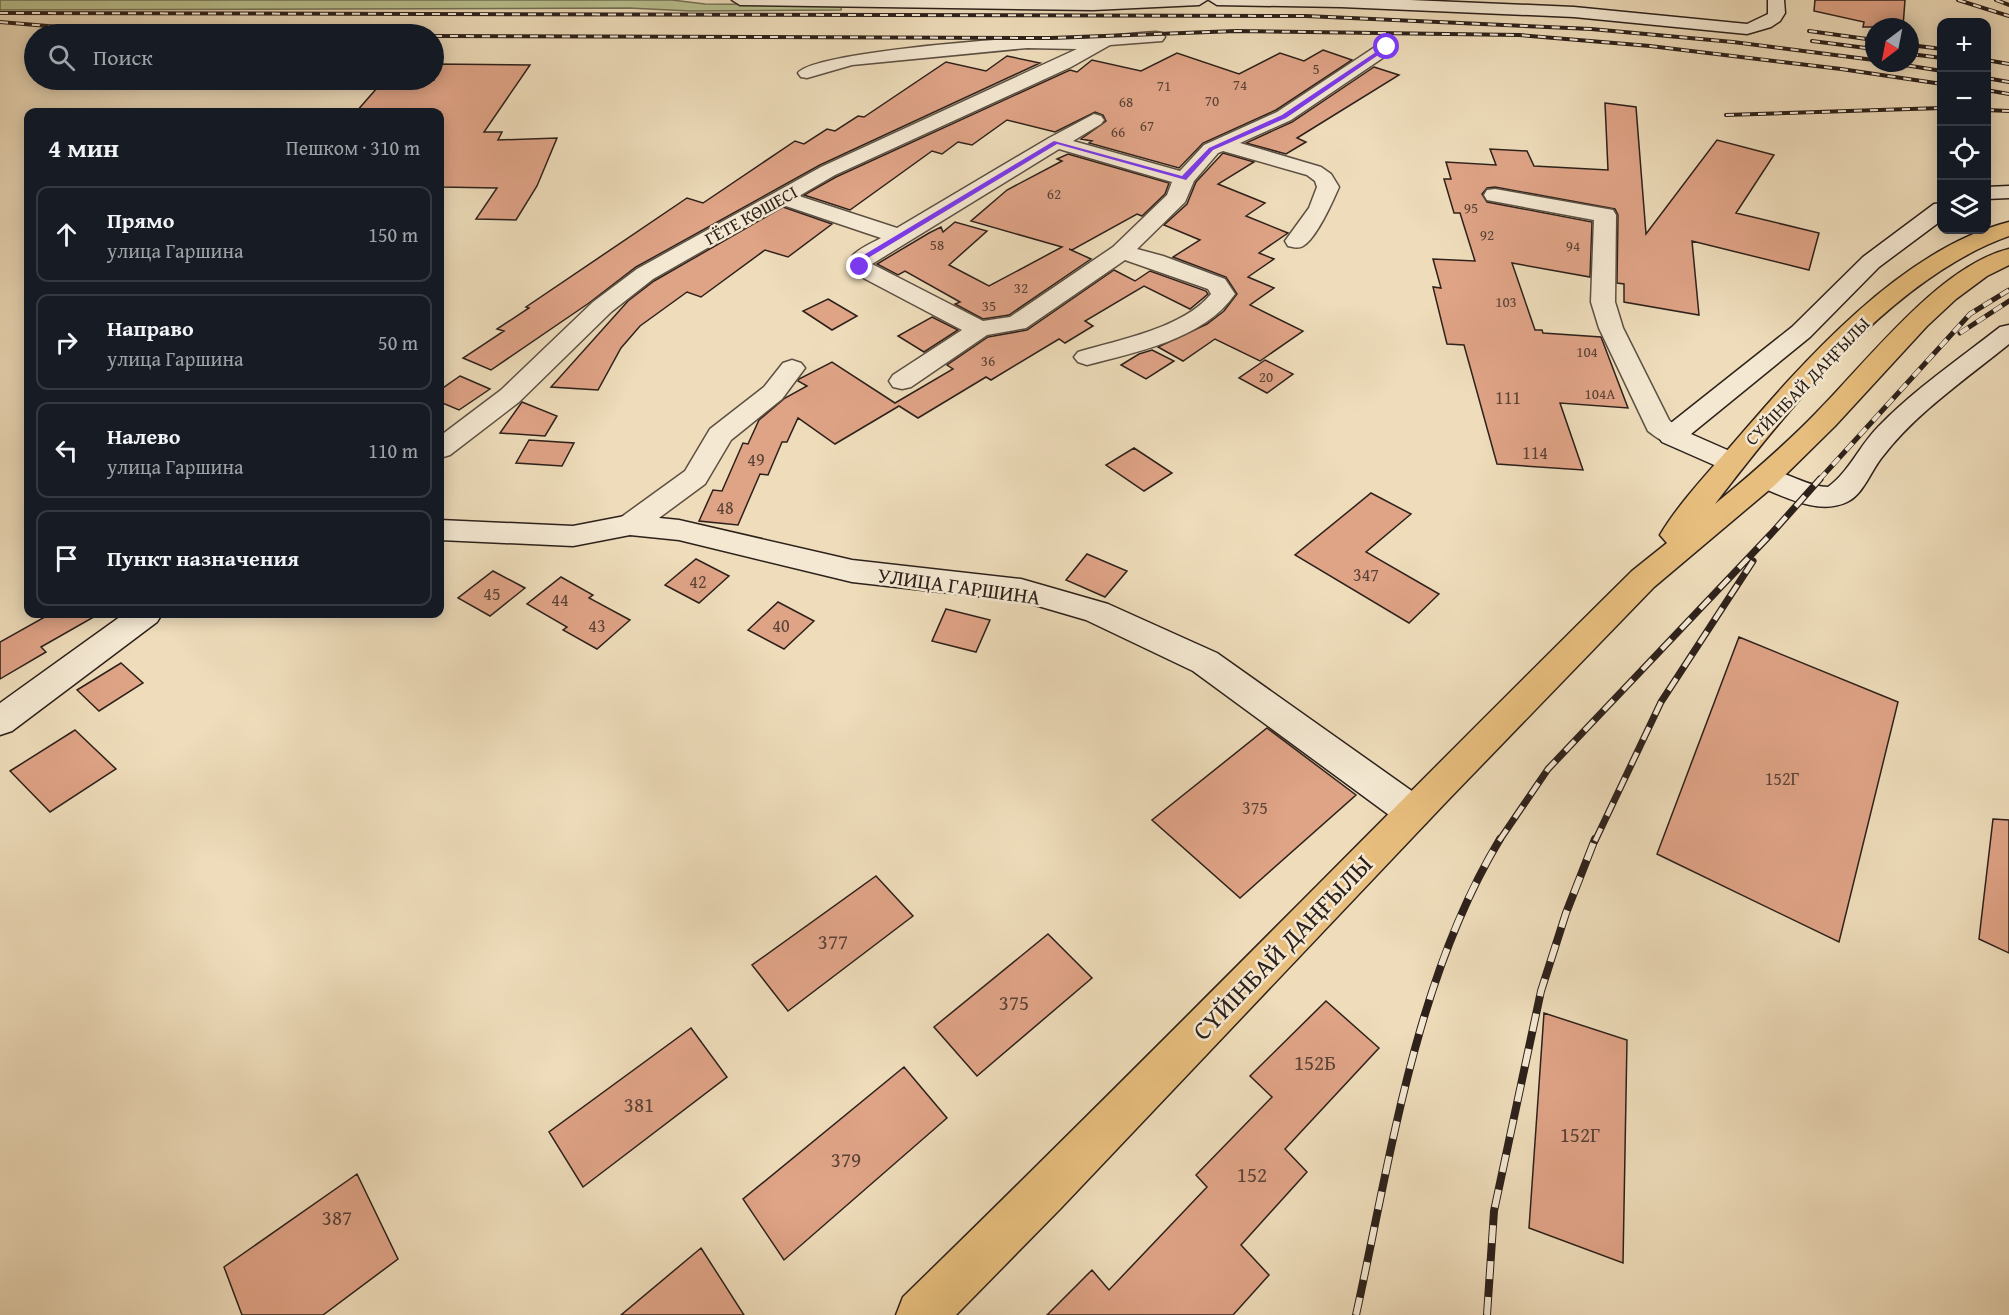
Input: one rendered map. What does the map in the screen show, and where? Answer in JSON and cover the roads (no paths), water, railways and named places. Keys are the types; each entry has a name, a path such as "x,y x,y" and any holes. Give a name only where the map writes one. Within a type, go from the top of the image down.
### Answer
{"main road":[{"name":"СҮЙІНБАЙ ДАҢҒЫЛЫ","path":"1642,579 1731,462 1783,402 1879,306 1943,255 1984,236 2009,229"},
{"name":"СҮЙІНБАЙ ДАҢҒЫЛЫ","path":"921,1315 1642,579 1765,478 1918,321 1948,294 1979,271 2009,256"}],"street":[{"path":"740,0 1145,2 1199,0"},
{"path":"1100,0 1145,2"},
{"path":"1217,0 1334,1 1574,12 1747,29 1771,21 1777,14 1779,6 1776,0"},
{"path":"807,73 821,67 852,60 1027,43 1103,42 1126,38 1156,37"},
{"name":"ГЁТЕ КӨШЕСІ","path":"444,445 510,396 602,307 645,274 828,171 1065,63 1103,42"},
{"path":"902,381 980,329 1017,323 1121,252 1177,197 1184,178 1211,149 1284,116 1387,47"},
{"path":"980,329 860,267 860,260 1094,120"},
{"path":"1056,142 1184,178"},
{"path":"1221,144 1307,168 1324,178 1328,187 1320,209 1296,241"},
{"path":"1991,193 2009,192"},
{"path":"1495,195 1605,215 1603,302 1611,328 1658,425 1672,436 1731,462"},
{"path":"783,198 898,236"},
{"path":"1672,436 1801,332 1870,262 1937,212"},
{"path":"1087,357 1181,326 1217,305 1223,294 1217,284 1208,280 1121,252"},
{"path":"1765,478 1823,496 1832,497 1843,491 1872,450 1916,406 2009,332"},
{"name":"УЛИЦА ГАРШИНА","path":"630,525 695,477 720,435 773,393 792,368"},
{"name":"УЛИЦА ГАРШИНА","path":"444,530 573,536 630,525 679,530 852,571 1021,590 1097,612 1205,662 1413,812"},
{"path":"0,721 141,618"}],"railway":[{"path":"1958,0 2009,16"},
{"path":"1996,0 2009,5"},
{"path":"0,13 1306,16 1591,29 1733,42 1865,59"},
{"path":"0,22 24,24"},
{"path":"444,36 1051,38 1236,31 1519,35 1650,46 1937,83"},
{"path":"1809,31 1865,39"},
{"path":"1812,41 1865,48"},
{"path":"1919,46 1937,48"},
{"path":"1919,55 1937,57"},
{"path":"1991,61 2009,64"},
{"path":"1919,67 1937,70"},
{"path":"1991,79 2009,82"},
{"path":"1991,91 2009,94"},
{"path":"1726,115 1937,108"},
{"path":"1991,110 2009,111"},
{"path":"1819,480 1970,314 2009,290"},
{"path":"1960,333 2009,301"},
{"path":"1499,841 1548,769 1771,534 1820,479"},
{"path":"1595,841 1661,702 1753,561"},
{"path":"1356,1315 1409,1070 1426,1010 1471,893 1500,839"},
{"path":"1487,1315 1494,1211 1541,991 1566,913 1595,839"}]}
